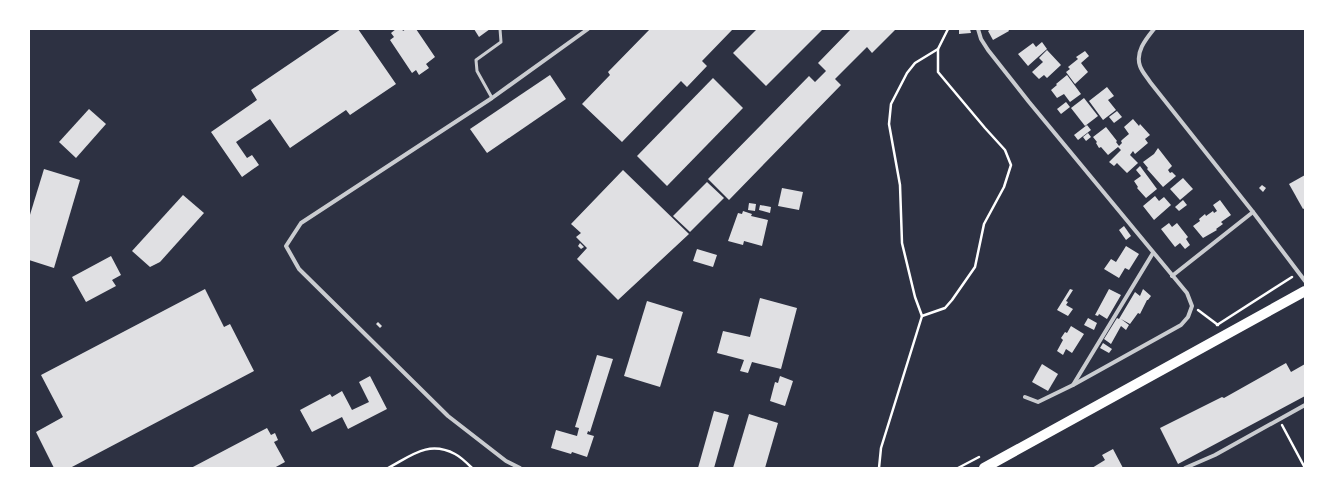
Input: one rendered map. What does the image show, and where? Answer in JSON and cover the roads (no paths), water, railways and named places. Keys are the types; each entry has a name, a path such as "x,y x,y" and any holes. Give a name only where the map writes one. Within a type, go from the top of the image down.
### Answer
{"main road":[{"path":"984,468 1305,291"}],"street":[{"path":"520,468 506,461 448,416 299,269 286,246 301,223 492,98 588,29"},
{"path":"978,29 981,39 988,50 1029,102 1187,293 1192,306 1188,317 1181,325 1073,385 1038,402 1025,397"},
{"path":"1154,29 1144,42 1139,54 1139,65 1150,82 1253,212 1305,281"},
{"path":"1172,276 1253,212"},
{"path":"1073,385 1153,253"},
{"path":"1185,468 1214,455 1305,405"}],"lane":[{"path":"492,98 477,71 476,60 501,42 500,29"}]}
